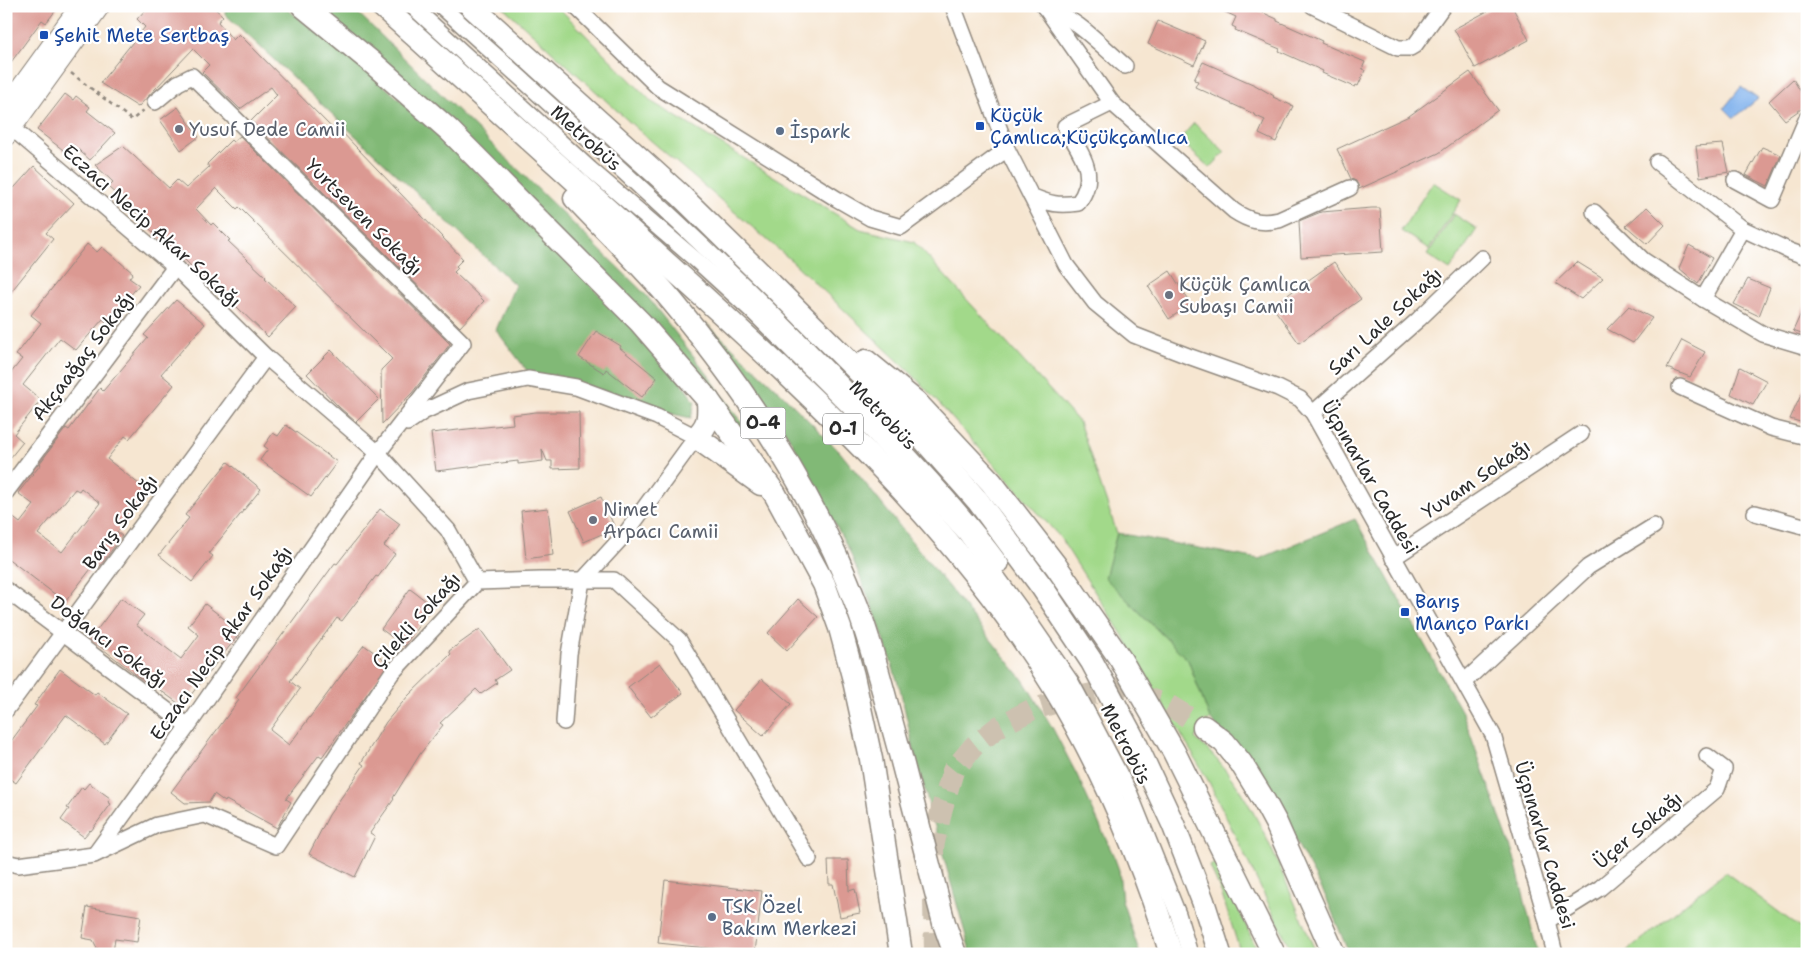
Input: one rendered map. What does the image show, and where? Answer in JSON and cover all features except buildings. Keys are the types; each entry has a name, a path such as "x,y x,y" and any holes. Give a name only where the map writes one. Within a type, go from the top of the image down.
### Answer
{"highway":[{"path":"303,6 375,65 449,130 640,322 708,400 775,494 824,584 840,628 854,676 871,759 901,954"},
{"name":"O-4","path":"381,6 562,184 672,300 726,370 764,424 800,485 825,534 857,606 876,663 942,913 955,954"},
{"name":"O-1","path":"381,6 763,351 908,496 952,545 996,602 1052,684 1093,760 1127,832 1156,907 1171,954"},
{"name":"O-1","path":"471,6 678,194 776,289 902,415 978,501 1042,587 1087,654 1134,740 1173,824 1203,901 1220,954"},
{"path":"776,289 916,402 991,482 1056,566 1121,660 1174,752 1274,954"},
{"path":"708,400 709,413 704,429 696,437 775,494"},
{"path":"1204,727 1224,742 1241,763 1262,797 1276,823 1334,954"}],"main road":[{"path":"6,108 80,6"},
{"path":"8,131 100,6"}],"street":[{"name":"Metrobüs","path":"412,6 590,169 752,310 858,416 966,534 1071,682 1093,723 1130,794 1178,914 1190,954"},
{"name":"Metrobüs","path":"442,6 605,154 813,354 928,474 976,530 1029,602 1079,679 1101,717 1138,790 1164,852 1186,910 1199,954"},
{"path":"575,6 658,87 870,218 900,227 1007,149"},
{"name":"Üçpınarlar Caddesi","path":"954,6 1007,149 1066,265 1095,303 1134,335 1278,388 1300,399 1314,413 1493,735 1548,921 1555,954"},
{"path":"1313,6 1398,48 1404,49 1414,45 1443,6"},
{"path":"1045,7 1055,10 1070,19 1125,66"},
{"path":"1045,7 1112,103 1234,211 1247,219 1269,223 1279,220 1350,188"},
{"name":"Yurtseven Sokağı","path":"155,102 178,83 192,76 463,343 378,453"},
{"path":"1031,196 1062,206 1078,203 1086,194 1089,182 1087,164 1064,126 1112,103"},
{"path":"1735,180 1772,200 1807,118"},
{"name":"Eczacı Necip Akar Sokağı","path":"8,131 27,141 175,267 266,357 378,453 448,530 477,582"},
{"path":"1657,162 1743,229 1807,257"},
{"path":"1594,212 1643,260 1703,299 1763,334 1807,347"},
{"path":"1703,299 1743,229"},
{"name":"Sarı Lale Sokağı","path":"1314,413 1419,319 1482,258"},
{"name":"Akçaağaç Sokağı","path":"6,492 175,267"},
{"name":"Barış Sokağı","path":"6,710 266,357"},
{"path":"378,453 408,422 423,412 468,391 528,379 576,387 657,417 696,437 626,533 582,581 569,654 564,722"},
{"path":"1680,386 1771,428 1807,437"},
{"name":"Yuvam Sokağı","path":"1393,558 1582,434"},
{"name":"Eczacı Necip Akar Sokağı","path":"94,855 188,726 378,453"},
{"path":"1755,513 1807,527"},
{"path":"1464,682 1588,567 1654,526"},
{"name":"Çilekli Sokağı","path":"94,855 157,825 205,815 276,846 391,674 477,582 614,580 679,640 808,859"},
{"name":"Doğancı Sokağı","path":"6,590 188,726"},
{"name":"Üçer Sokağı","path":"1548,921 1600,888 1717,789 1724,769 1707,756"},
{"path":"6,862 18,865 94,855"}],"path":[{"path":"58,63 132,120 155,102"}],"green space":[{"path":"226,6 283,6 366,70 441,136 665,360 695,402 691,418 538,385 496,330 515,285 225,14"},
{"path":"315,6 351,6 646,295 709,376 748,432 745,438"},
{"path":"502,6 557,6 652,102 860,229 914,242 1079,422 1117,533 1105,578 1188,660 1210,719 1195,738 1217,760 1236,785 1252,811 1267,839 1317,954 1293,954 1209,782 1125,639 1059,536 912,374 792,261 635,127"},
{"path":"1194,123 1225,152 1210,168 1179,140"},
{"path":"1433,182 1461,200 1429,249 1401,231"},
{"path":"1454,214 1477,229 1450,270 1427,255"},
{"path":"706,323 778,390 840,452 1024,681 1052,727 1077,775 1115,859 1119,870 1122,901 1140,954 971,954 917,763 900,689 876,616 849,550 789,437 745,374"},
{"path":"1355,519 1463,714 1514,857 1538,954 1349,954 1326,897 1263,781 1210,719 1188,660 1105,578 1117,533 1259,559"},
{"path":"1217,862 1259,954 1241,954 1222,895 1210,866"},
{"path":"1725,872 1807,933 1807,954 1624,954"}],"water":[{"path":"1741,87 1758,99 1734,118 1724,108"}],"tunnel":[{"path":"935,954 933,847 953,771 974,746 998,727 1031,710 1067,699 1118,689 1168,705 1204,727"}],"place":[{"name":"Şehit Mete Sertbaş","path":"44,35"},
{"name":"Küçük Çamlıca;Küçükçamlıca","path":"980,126"},
{"name":"Yusuf Dede Camii","path":"179,129"},
{"name":"İspark","path":"780,131"},
{"name":"Küçük Çamlıca Subaşı Camii","path":"1169,295"},
{"name":"Nimet Arpacı Camii","path":"593,520"},
{"name":"Barış Manço Parkı","path":"1405,612"},
{"name":"TSK Özel Bakım Merkezi","path":"712,917"}]}
